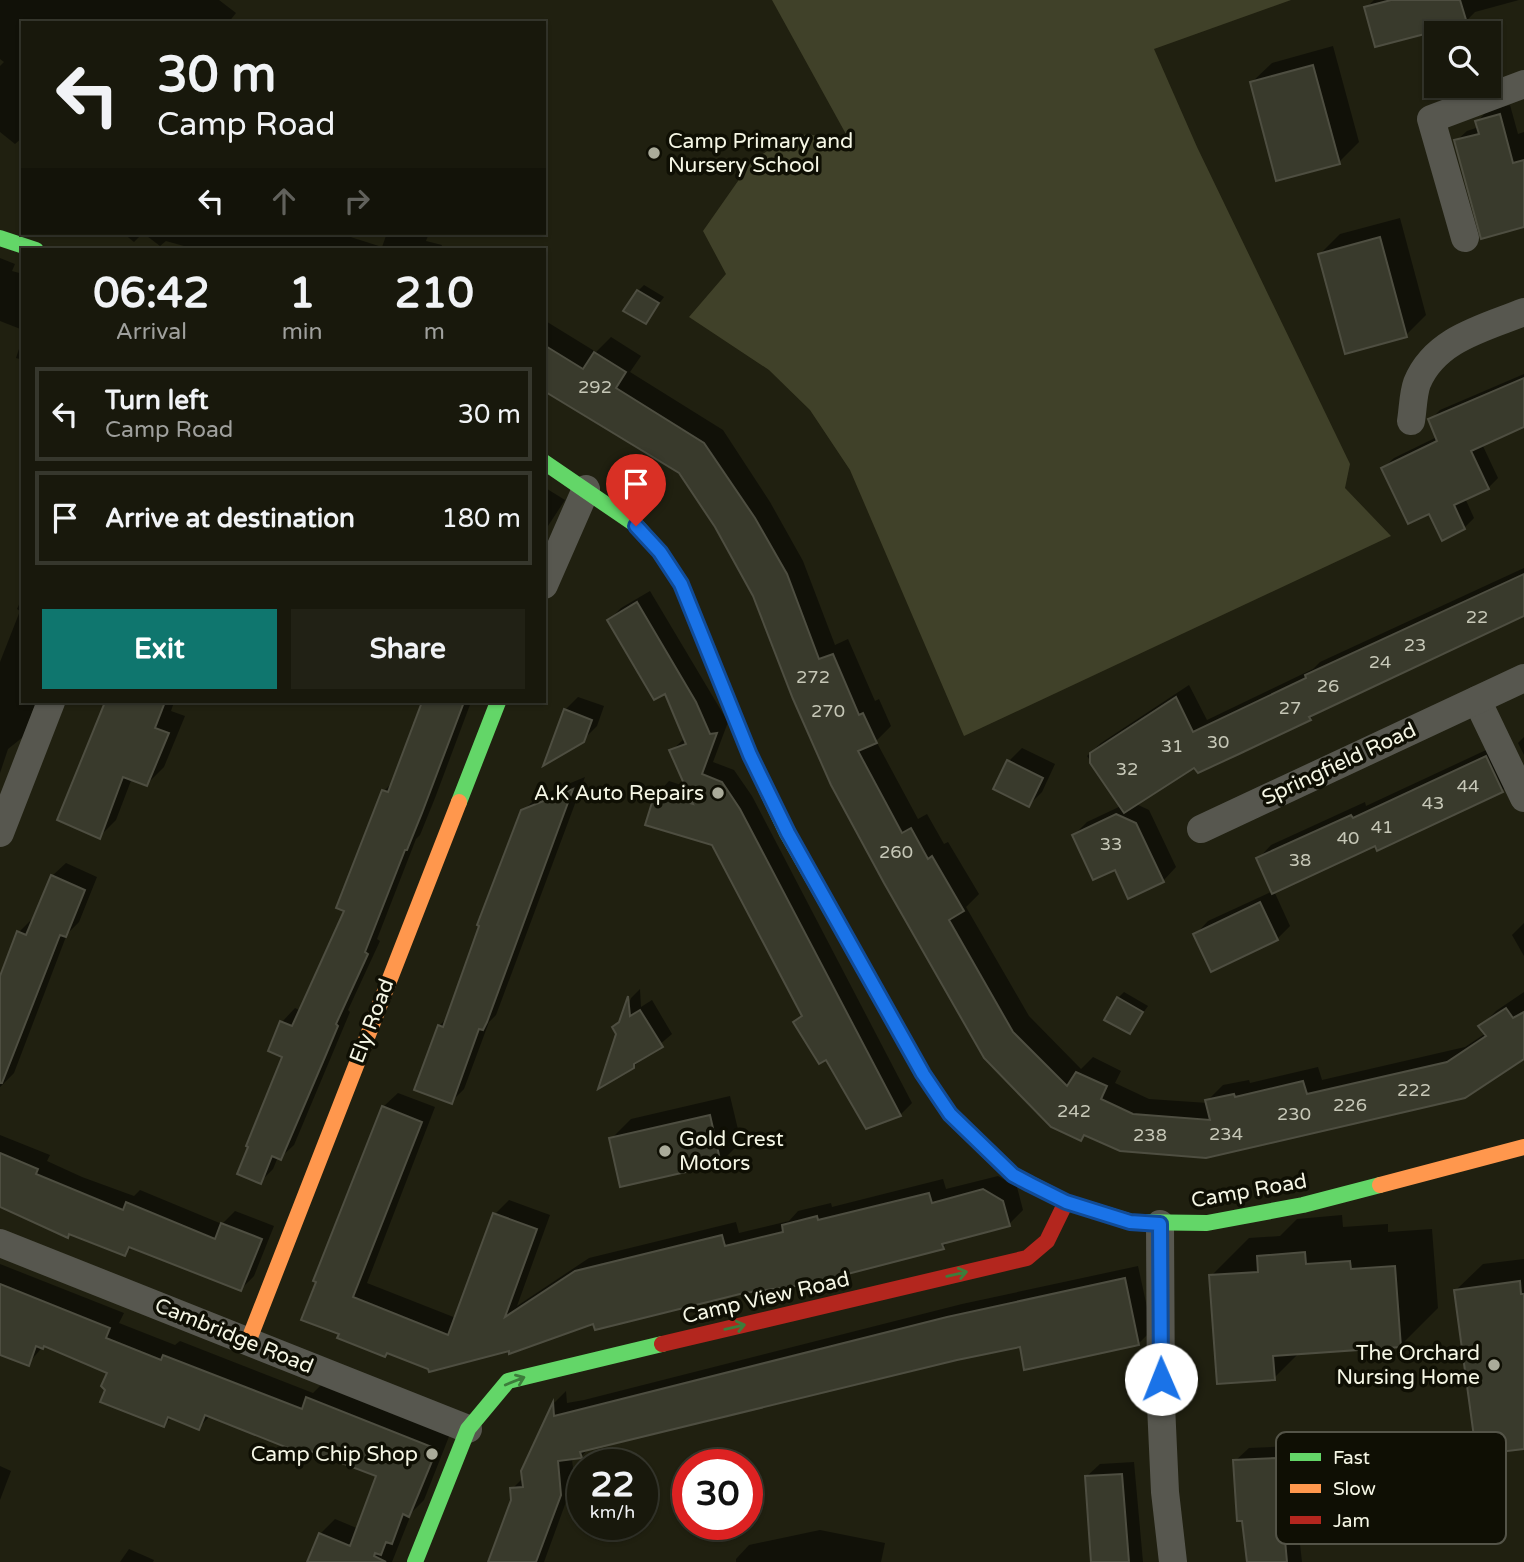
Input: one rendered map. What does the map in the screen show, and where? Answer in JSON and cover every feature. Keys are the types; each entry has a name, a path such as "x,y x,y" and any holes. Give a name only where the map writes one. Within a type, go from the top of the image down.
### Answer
{"street":[{"path":"1465,237 1432,119 1524,84"},
{"path":"0,237 30,248"},
{"path":"1411,421 1417,384 1434,356 1457,338 1524,312"},
{"name":"Camp Road","path":"546,463 636,526 660,552 681,584 750,755 788,833 923,1074 950,1114 1013,1175 1066,1202 1130,1222 1207,1223 1303,1205 1524,1147"},
{"path":"546,580 586,489"},
{"name":"Springfield Road","path":"1201,829 1524,678"},
{"path":"1477,700 1524,798"},
{"path":"0,833 51,703"},
{"name":"Ely Road","path":"248,1342 498,703"},
{"name":"Camp View Road","path":"415,1562 468,1429 508,1381 1027,1258 1040,1251 1066,1202"},
{"path":"1160,1224 1161,1405 1165,1492 1173,1562"},
{"name":"Cambridge Road","path":"0,1243 468,1429"}],"green space":[{"path":"772,0 1291,0 1154,49 1197,147 1350,464 1345,488 1391,536 964,736 850,470 810,410 769,370 689,317 726,274 703,231 752,161 789,137 809,134 852,145"}],"building":[{"path":"1391,0 1460,0 1466,21 1424,21 1424,34 1375,47 1364,7"},
{"path":"1313,65 1340,164 1276,181 1250,82"},
{"path":"1500,114 1513,163 1524,160 1524,227 1481,239 1454,140 1479,134 1475,121"},
{"path":"1380,237 1407,337 1345,354 1318,254"},
{"path":"637,290 659,303 646,324 623,311"},
{"path":"546,346 583,369 594,352 626,372 616,388 704,443 755,518 787,574 819,659 833,654 859,715 863,713 877,743 858,751 902,833 911,828 928,859 932,856 964,911 949,920 1013,1032 1067,1086 1076,1072 1107,1086 1101,1099 1133,1114 1210,1120 1205,1100 1234,1094 1235,1097 1303,1081 1307,1094 1447,1062 1486,1036 1478,1026 1506,1008 1513,1018 1524,1012 1524,1059 1465,1098 1206,1158 1120,1151 1084,1135 1081,1141 1051,1127 984,1058 884,883 831,785 793,699 753,596 715,527 679,473 546,392"},
{"path":"1524,378 1524,427 1471,451 1489,489 1454,505 1465,529 1442,541 1429,514 1408,524 1381,468 1437,441 1428,419"},
{"path":"1524,574 1524,616 1309,717 1311,720 1198,773 1194,768 1124,813 1090,763 1090,753 1176,697 1193,732 1306,678 1305,675"},
{"path":"637,602 696,702 710,734 717,733 702,774 722,782 740,809 901,1116 866,1129 826,1060 819,1064 793,1022 802,1016 712,845 645,825 655,793 693,804 669,750 686,744 665,694 654,700 607,620"},
{"path":"105,703 165,703 155,728 169,733 147,786 123,777 100,839 57,820"},
{"path":"422,703 464,703 365,952 368,954 336,1024 338,1026 325,1057 281,1160 272,1156 261,1184 237,1174 282,1057 268,1051 280,1021 292,1026 344,911 336,908 382,790 388,792"},
{"path":"564,709 592,720 584,742 543,766"},
{"path":"1486,756 1503,792 1377,851 1375,846 1272,894 1256,858 1351,815 1353,818"},
{"path":"1007,760 1043,778 1029,807 993,789"},
{"path":"573,789 487,1022 483,1030 479,1029 452,1104 414,1090 438,1025 443,1027 479,926 477,925 521,810"},
{"path":"1116,814 1136,823 1164,882 1128,899 1115,870 1093,880 1072,835"},
{"path":"51,875 85,890 66,937 60,935 0,1083 0,976 17,931 26,935"},
{"path":"1260,902 1278,940 1211,972 1193,934"},
{"path":"628,996 630,1016 640,1010 663,1047 598,1089 616,1034 612,1027 619,1022"},
{"path":"1117,997 1143,1012 1130,1034 1104,1020"},
{"path":"382,1106 422,1122 353,1297 448,1335 493,1213 537,1229 505,1317 575,1271 722,1235 725,1246 783,1232 782,1225 817,1216 818,1220 929,1193 932,1203 983,1189 1003,1201 1010,1226 942,1244 944,1249 832,1278 833,1281 744,1293 595,1330 593,1324 509,1354 509,1351 429,1372 428,1369 387,1353 385,1357 337,1338 339,1334 301,1320 316,1282 313,1281"},
{"name":"Gold Crest Motors","path":"710,1115 721,1164 620,1187 609,1138"},
{"path":"0,1153 38,1169 36,1174 123,1210 126,1202 215,1239 221,1223 262,1239 241,1291 129,1247 125,1256 69,1234 68,1238 0,1207"},
{"path":"1305,1252 1306,1264 1350,1261 1351,1269 1395,1266 1401,1347 1273,1356 1275,1380 1217,1384 1209,1275 1258,1272 1257,1256"},
{"path":"1125,1278 1139,1345 1024,1370 1020,1347 592,1449 567,1449 567,1460 558,1461 561,1495 536,1562 488,1562 511,1500 510,1488 523,1487 521,1471 553,1402 554,1416 947,1317"},
{"name":"The Orchard Nursing Home","path":"1520,1281 1521,1294 1524,1294 1524,1449 1506,1451 1506,1432 1473,1432 1454,1290"},
{"path":"0,1284 110,1328 106,1338 161,1360 163,1355 302,1409 306,1397 437,1449 409,1517 403,1514 392,1544 386,1542 381,1555 375,1553 374,1556 386,1562 307,1562 319,1533 350,1546 376,1476 310,1451 308,1456 205,1415 199,1430 168,1417 164,1427 100,1402 105,1390 101,1386 107,1373 44,1346 43,1349 36,1346 29,1366 0,1355"},
{"path":"1276,1458 1276,1544 1285,1544 1287,1562 1247,1562 1242,1521 1237,1521 1233,1460"},
{"path":"1122,1474 1129,1562 1091,1562 1085,1476"}],"traffic: fast":[{"path":"0,238 30,248"},
{"path":"546,463 636,525 660,552 681,584 750,755 787,833 837,921"},
{"path":"459,802 498,703"},
{"path":"950,1114 1013,1175 1066,1202 1131,1222 1207,1223 1303,1205 1380,1185"},
{"path":"415,1562 468,1429 508,1381 662,1344"}],"traffic: slow":[{"path":"248,1342 459,802"},
{"path":"1380,1185 1524,1147"}],"traffic: jam":[{"path":"837,921 923,1074 950,1114"},
{"path":"662,1344 1027,1258 1047,1241 1066,1202"}],"place":[{"name":"Camp Primary and Nursery School","path":"654,153"},
{"name":"A.K Auto Repairs","path":"718,793"},
{"name":"Gold Crest Motors","path":"665,1151"},
{"name":"The Orchard Nursing Home","path":"1494,1365"},
{"name":"Camp Chip Shop","path":"432,1454"}],"route":[{"path":"636,526 660,552 681,584 750,755 788,833 923,1074 950,1114 1013,1175 1030,1184 1066,1202 1130,1222 1160,1224 1161,1379"}]}
